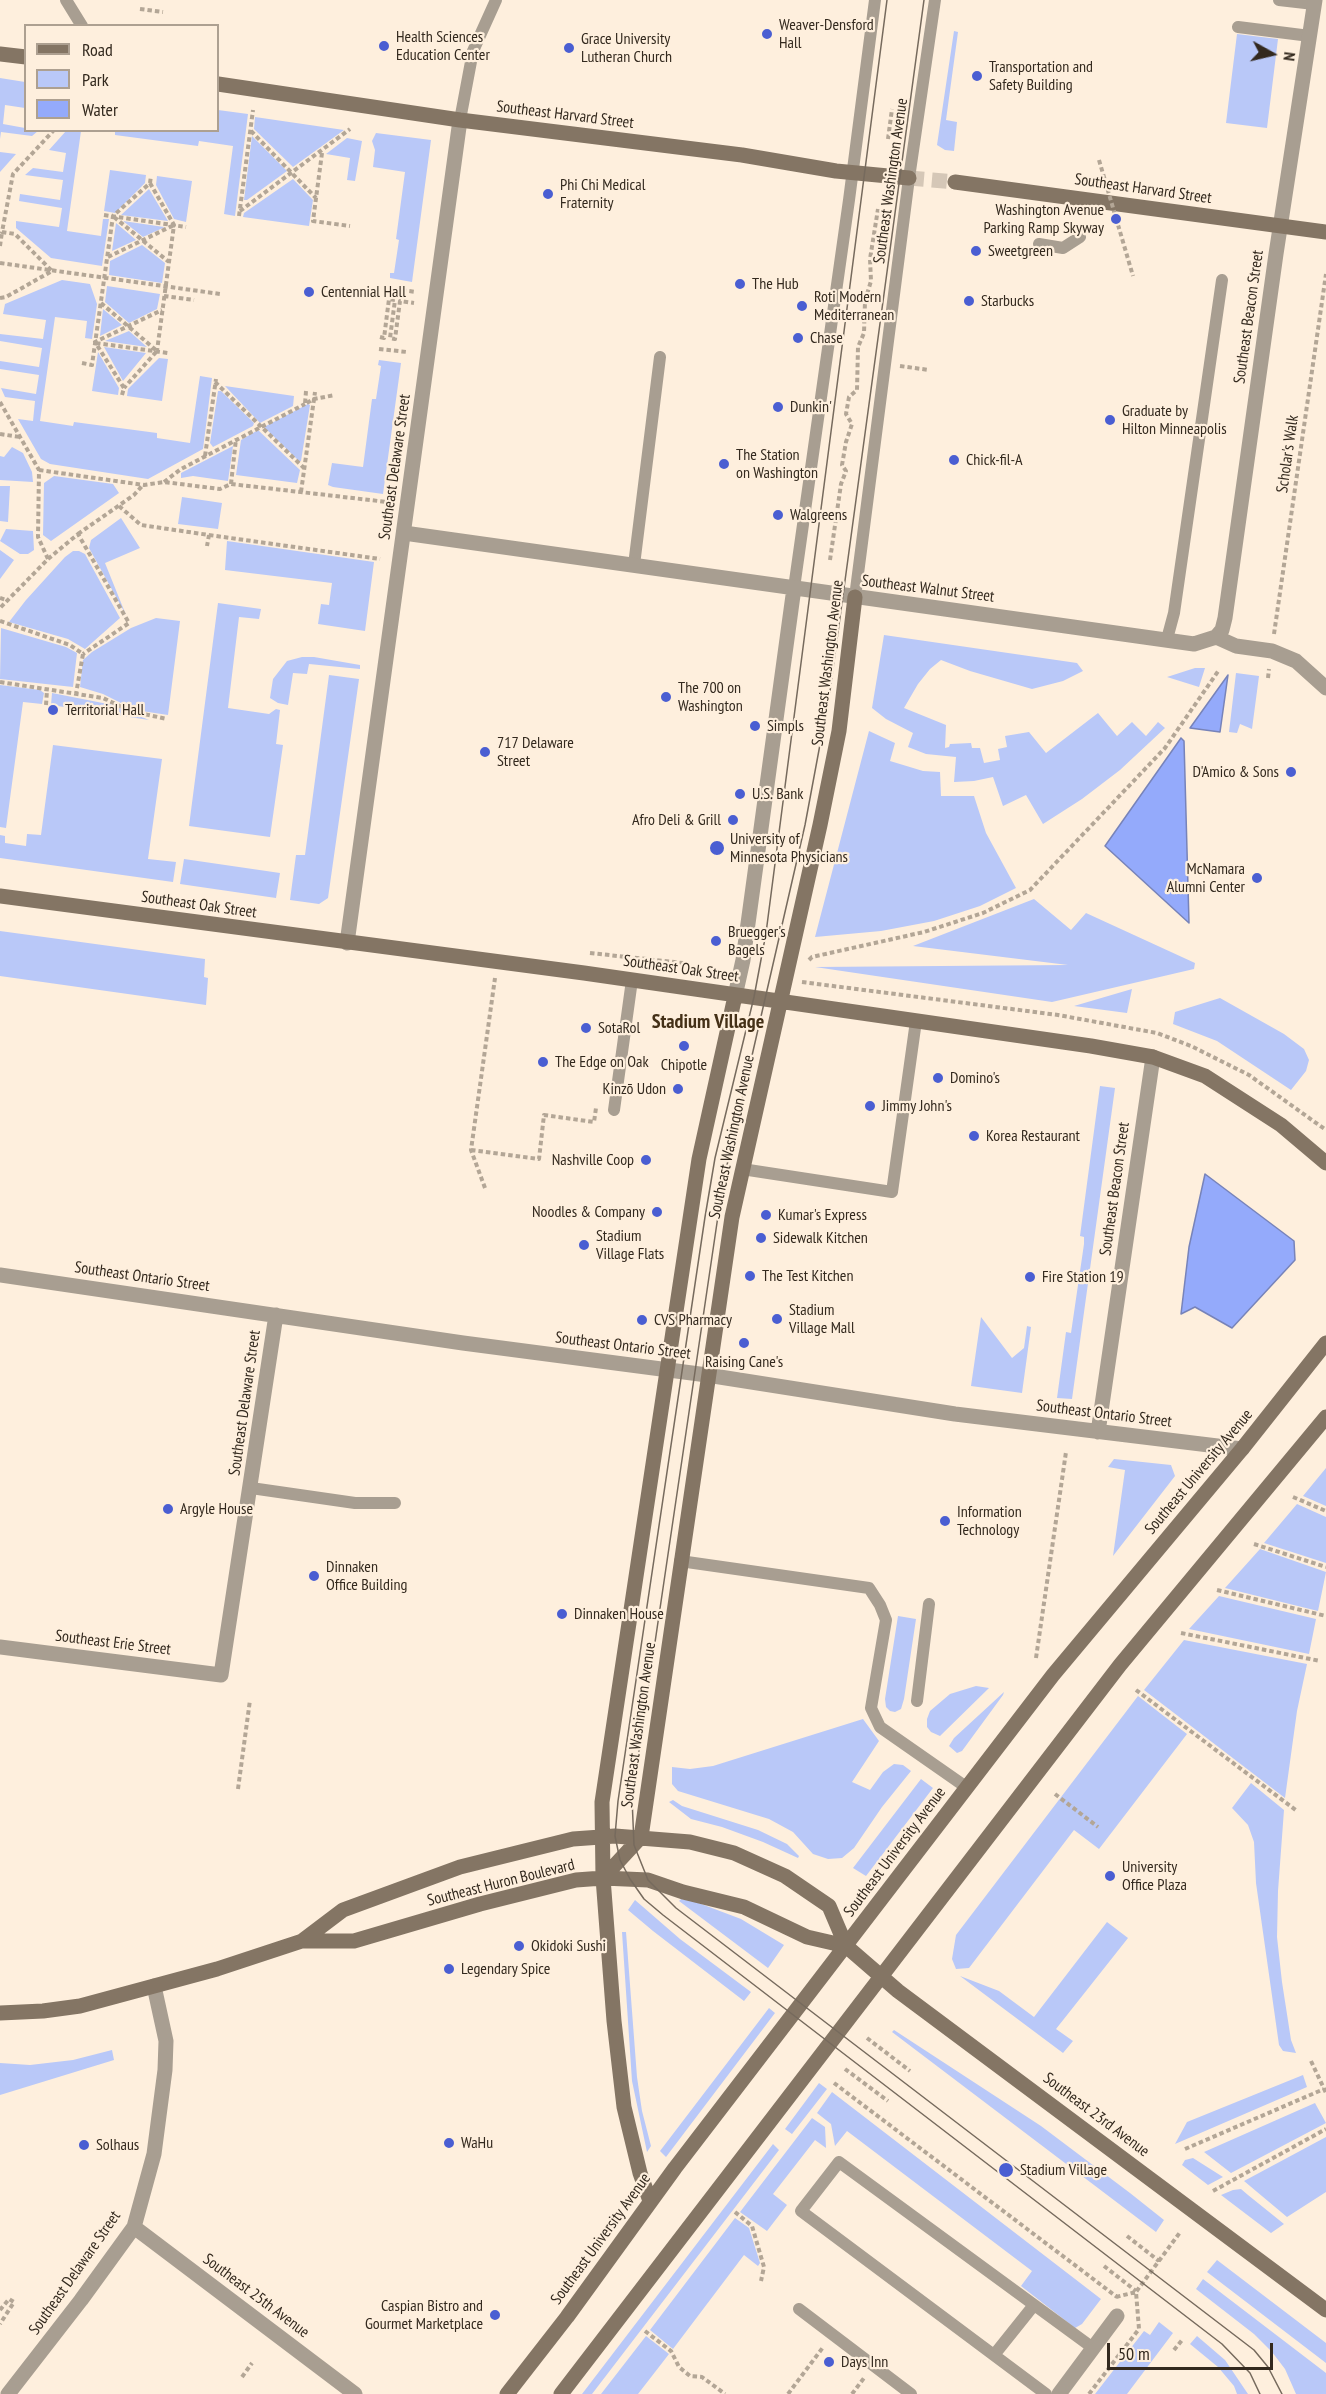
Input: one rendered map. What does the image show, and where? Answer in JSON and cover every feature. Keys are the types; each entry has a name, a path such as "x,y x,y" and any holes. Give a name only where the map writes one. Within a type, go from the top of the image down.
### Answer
{"street":[{"name":"Southeast Beacon Street","path":"1216,637 1226,618 1315,2"},
{"path":"0,54 24,57"},
{"name":"Southeast Harvard Street","path":"219,84 460,120 909,178"},
{"name":"Southeast Delaware Street","path":"347,943 460,120"},
{"name":"Southeast Harvard Street","path":"956,182 1326,232"},
{"name":"Southeast Walnut Street","path":"404,532 1194,644 1216,637"},
{"name":"Southeast Washington Avenue","path":"650,2201 640,2173 624,2107 614,2021 603,1878 602,1802 699,1159 743,960 794,588"},
{"name":"Southeast Washington Avenue","path":"641,1837 707,1375 742,1168 820,825 839,730 855,597"},
{"path":"1216,637 1236,646 1272,651 1296,661 1326,688"},
{"name":"Southeast Oak Street","path":"0,896 632,980 1153,1057 1205,1076 1281,1125 1326,1162"},
{"name":"Southeast Beacon Street","path":"1098,1432 1153,1057"},
{"name":"Southeast Ontario Street","path":"0,1275 707,1375 856,1399 1242,1449"},
{"name":"Southeast Delaware Street","path":"221,1675 276,1315"},
{"name":"Southeast University Avenue","path":"507,2394 567,2317 650,2201 1053,1675 1242,1449 1326,1343"},
{"path":"1306,1442 1326,1403"},
{"path":"561,2394 1120,1665 1326,1417"},
{"name":"Southeast Erie Street","path":"0,1647 221,1675"},
{"path":"603,1878 641,1837"},
{"name":"Southeast Huron Boulevard","path":"302,1941 343,1910 460,1866 573,1839 641,1837 690,1842 734,1854 785,1876 829,1906 846,1946"},
{"name":"Southeast Huron Boulevard","path":"0,2013 43,2012 80,2006 302,1941 354,1941 495,1900 576,1880 603,1878 648,1880 683,1892 744,1906 807,1937 846,1946"},
{"name":"Southeast 23rd Avenue","path":"846,1946 917,2004 1326,2310"},
{"name":"Southeast Delaware Street","path":"8,2394 134,2227 154,2154 165,2070 166,2041 154,1986"},
{"name":"Southeast 25th Avenue","path":"134,2227 355,2394"},
{"path":"1059,2394 1117,2316"}],"lane":[{"path":"66,0 81,24"},
{"name":"Southeast Delaware Street","path":"460,120 473,51 496,0"},
{"name":"Southeast Washington Avenue","path":"794,588 875,0"},
{"name":"Southeast Washington Avenue","path":"855,597 934,0"},
{"path":"1279,0 1315,2"},
{"path":"1238,27 1310,36"},
{"path":"1039,244 1063,248 1080,237"},
{"path":"1167,639 1173,613 1222,280"},
{"path":"634,566 660,357"},
{"path":"614,1110 632,980"},
{"path":"742,1168 892,1192 916,1021"},
{"path":"251,1488 355,1503 395,1503"},
{"path":"680,1561 869,1588 886,1620 871,1708 880,1727 966,1788"},
{"path":"917,1701 929,1604"},
{"path":"1046,2394 801,2211 839,2162 1093,2348"},
{"path":"994,2355 1034,2305"},
{"path":"799,2309 911,2394"}],"path":[{"path":"140,9 163,12"},
{"path":"888,139 892,109"},
{"path":"253,110 239,214 350,129"},
{"path":"250,130 316,198"},
{"path":"0,246 13,174 52,132"},
{"path":"322,152 313,221 350,226"},
{"path":"1098,160 1133,276"},
{"path":"82,363 92,365 113,216 150,183 152,176"},
{"path":"122,395 124,388 157,351 167,287 174,225 150,183"},
{"path":"830,560 841,484 846,471 842,465 852,424 846,414 849,397 857,390 858,347 864,333 865,301 871,280 870,259 878,209"},
{"path":"104,215 186,227"},
{"path":"113,216 169,262"},
{"path":"107,258 174,225"},
{"path":"2,232 15,234 52,271"},
{"path":"0,263 220,294"},
{"path":"0,298 6,297 52,271"},
{"name":"Scholar's Walk","path":"1274,638 1326,274"},
{"path":"387,288 416,292"},
{"path":"165,296 194,300"},
{"path":"380,337 384,338 389,299 395,300 390,338 395,339 400,301 414,303"},
{"path":"101,303 157,351"},
{"path":"95,342 162,310"},
{"path":"95,342 168,353"},
{"path":"95,342 124,388"},
{"path":"379,349 407,352"},
{"path":"898,365 929,370"},
{"path":"205,456 215,380 304,468"},
{"path":"305,404 306,391"},
{"path":"301,492 315,392"},
{"path":"164,482 181,469 260,426 314,399 335,395"},
{"path":"0,402 39,470 38,537 48,559"},
{"path":"0,434 20,437"},
{"path":"231,484 236,439"},
{"path":"39,470 144,485 164,482 220,489 231,484 387,502"},
{"path":"0,608 48,559 78,534 134,495 144,485"},
{"path":"119,506 141,525 380,559"},
{"path":"76,694 83,654 129,622 78,534"},
{"path":"207,546 209,535"},
{"path":"0,598 6,600"},
{"path":"0,621 70,645 83,654"},
{"path":"807,962 812,957 924,932 983,913 1030,890 1165,748 1219,670"},
{"path":"0,682 103,698 130,711 167,719"},
{"path":"46,705 47,690"},
{"path":"485,1188 471,1150 498,962"},
{"path":"471,1150 539,1159 544,1115 594,1122 595,1108 614,1110"},
{"path":"1036,1658 1066,1452"},
{"path":"1293,1497 1326,1511"},
{"path":"1254,1544 1326,1567"},
{"path":"1217,1590 1326,1616"},
{"path":"1181,1633 1320,1661"},
{"path":"1136,1690 1297,1811"},
{"path":"238,1789 250,1700"},
{"path":"1055,1794 1098,1827"},
{"path":"867,2038 910,2071"},
{"path":"1185,2150 1325,2091 1311,2061"},
{"path":"845,2069 888,2101"},
{"path":"834,2083 1117,2297"},
{"path":"1213,2191 1326,2129"},
{"path":"735,2212 752,2226 764,2267 761,2281"},
{"path":"1143,2284 1182,2231"},
{"path":"1127,2236 1159,2261"},
{"path":"1104,2266 1136,2292"},
{"path":"0,2310 9,2299 14,2302 0,2324"},
{"path":"645,2331 671,2351 679,2367 690,2376 702,2377 725,2394"},
{"path":"1174,2350 1182,2340"},
{"path":"788,2394 824,2346 832,2352"},
{"path":"242,2377 252,2363"},
{"path":"852,2394 865,2377 857,2370"}],"green space":[{"path":"954,31 958,32 946,120 957,122 954,151 945,150 937,145"},
{"path":"1237,34 1278,39 1267,128 1226,123"},
{"path":"0,78 24,82 24,108 5,105 3,124 24,128 24,132 37,132 32,136 1,132 0,139"},
{"path":"219,110 248,114 235,216 224,214 233,146 199,141 198,146 115,135 115,132 219,132"},
{"path":"255,117 344,130 293,167 254,129"},
{"path":"65,132 81,132 67,231 101,236 103,219 109,219 102,266 51,258 16,228 16,221 59,227 62,208 19,201 20,194 60,200 63,180 25,175 33,168 63,172 66,153 49,150"},
{"path":"376,133 431,140 412,282 390,278 390,273 394,273 399,240 396,239 405,172 373,167 375,150 372,141"},
{"path":"252,136 287,171 244,200"},
{"path":"347,138 362,141 355,181 347,180 350,158 326,154"},
{"path":"0,152 16,154 0,172"},
{"path":"110,170 146,175 145,183 115,213 104,211"},
{"path":"157,176 192,181 186,222 174,219 156,185"},
{"path":"293,179 313,200 309,226 243,217 244,213"},
{"path":"149,189 168,221 121,215"},
{"path":"123,221 164,227 165,227 143,237"},
{"path":"116,223 136,240 112,251"},
{"path":"142,245 165,263 162,283 109,275 110,261"},
{"path":"62,280 90,284 97,304 92,339 85,338 87,321 55,317 40,421 73,426 74,422 157,433 157,438 190,443 200,376 212,378 203,449 148,479 50,464 41,459 18,419 33,421 35,401 5,397 1,388 36,394 39,375 0,369 0,361 39,367 42,348 0,341 0,334 43,339 46,320 3,314 5,304"},
{"path":"107,286 160,294 157,309 129,323 105,302"},
{"path":"103,309 122,325 100,336"},
{"path":"129,331 147,347 105,341"},
{"path":"104,347 146,353 123,381"},
{"path":"98,352 119,388 118,395 92,391"},
{"path":"159,358 168,359 162,401 127,396 128,389"},
{"path":"379,360 401,363 383,494 333,487 328,485 332,463 363,467 372,399 376,399 381,366 378,365"},
{"path":"225,386 294,396 293,406 260,423"},
{"path":"218,391 221,391 254,423 253,426 213,447 210,443"},
{"path":"310,405 301,461 299,461 264,427"},
{"path":"258,430 300,470 297,483 236,475 241,440"},
{"path":"233,446 228,481 193,476 181,478 181,473"},
{"path":"12,447 23,453 32,472 33,482 0,480 0,456 4,457"},
{"path":"54,476 113,484 119,493 51,541 43,535 44,483"},
{"path":"0,486 10,486 8,522 0,521"},
{"path":"182,497 222,503 218,529 178,524"},
{"path":"121,518 140,548 105,563 126,615 89,548 91,540"},
{"path":"6,529 33,531 34,550 28,554 20,554 0,541"},
{"path":"227,541 374,562 365,631 318,624 321,604 329,605 332,583 225,570"},
{"path":"0,550 14,560 0,579"},
{"path":"73,551 85,554 120,618 85,649 68,639 9,622 26,600"},
{"path":"218,603 261,609 259,619 239,617 228,708 269,714 276,709 280,710 276,744 283,745 270,837 189,826"},
{"path":"156,618 180,621 168,715 135,710 103,694 80,687 83,660 131,628"},
{"path":"1,628 66,647 77,653 73,687 0,679"},
{"path":"884,635 1077,663 1083,671 1063,681 1032,689 941,660 930,669 904,708 946,725 945,748 950,744 971,743 972,748 980,748 984,763 1000,760 998,749 1007,747 1005,736 1029,732 1046,753 1098,713 1117,736 1132,722 1146,736 1158,722 1165,728 1120,770 1082,799 1043,824 1026,795 1003,806 993,777 954,782 956,757 926,754 908,747 913,733 886,719 872,708"},
{"path":"302,657 360,665 360,669 309,664 307,674 293,673 288,705 270,698 273,679 287,661"},
{"path":"1195,668 1205,668 1199,687 1167,677"},
{"path":"1236,673 1259,676 1252,729 1240,724 1237,733 1229,732"},
{"path":"329,675 359,679 328,898 319,904 290,900 296,855 305,855"},
{"path":"0,685 40,690 44,693 42,704 23,702 6,828 0,827"},
{"path":"52,693 113,705 149,720 51,705"},
{"path":"869,731 895,743 890,761 923,771 940,772 941,796 974,796 986,833 1016,888 980,906 934,921 881,931 815,937"},
{"path":"53,745 162,759 148,859 176,862 173,882 0,858 0,835 5,836 5,843 26,846 27,834 41,835"},
{"path":"184,859 280,873 276,898 180,884"},
{"path":"1034,899 1071,930 1086,913 1195,963 1194,969 1052,1002 815,967 1068,965 913,946"},
{"path":"0,931 205,959 204,977 208,978 206,1005 0,976"},
{"path":"1132,989 1127,1013 1074,1006"},
{"path":"1220,998 1284,1034 1304,1049 1309,1060 1306,1071 1291,1090 1217,1041 1173,1024 1175,1012"},
{"path":"1100,1086 1115,1088 1072,1399 1057,1398 1066,1332 1071,1333 1084,1244 1084,1237 1080,1236"},
{"path":"981,1317 1012,1358 1024,1348 1027,1326 1031,1327 1022,1393 971,1386"},
{"path":"1114,1459 1171,1465 1175,1476 1113,1556 1125,1470 1108,1467"},
{"path":"1326,1468 1326,1506 1303,1496"},
{"path":"1297,1504 1326,1517 1326,1563 1264,1543"},
{"path":"1260,1549 1326,1572 1318,1611 1225,1588"},
{"path":"1219,1596 1316,1619 1309,1654 1189,1629"},
{"path":"898,1616 916,1619 904,1699 901,1709 895,1712 886,1707 885,1699"},
{"path":"1184,1640 1307,1664 1297,1711 1285,1798 1144,1690"},
{"path":"976,1686 989,1688 940,1736 931,1732 927,1727 930,1711 950,1694"},
{"path":"1004,1692 962,1751 957,1753 949,1746 954,1738"},
{"path":"1138,1696 1187,1734 1099,1849 1074,1830 969,1968 956,1969 952,1959 956,1935"},
{"path":"863,1719 879,1741 852,1782 870,1790 883,1772 894,1764 903,1765 911,1771 882,1807 854,1848 842,1858 828,1859 813,1854 793,1832 769,1819 678,1791 672,1784 672,1767 690,1769 713,1766"},
{"path":"921,1779 933,1788 866,1876 853,1868"},
{"path":"1251,1783 1284,1810 1277,1937 1291,2040 1296,2053 1283,2051 1279,2045 1256,1883 1254,1842 1248,1825 1232,1808"},
{"path":"673,1800 682,1806 758,1830 787,1844 799,1856 798,1858 722,1827 691,1819 669,1802"},
{"path":"681,1899 696,1902 741,1919 784,1945 768,1968 679,1901"},
{"path":"635,1900 680,1939 751,1992 744,2001 628,1910"},
{"path":"1107,1922 1128,1938 1056,2029 1073,2041 1063,2053 960,1976 999,1991 1034,2017"},
{"path":"622,1932 626,1932 637,2077 642,2111 651,2146 647,2152 632,2081"},
{"path":"769,2008 775,2013 666,2157 660,2151"},
{"path":"894,2030 1041,2126 1130,2193 1164,2220 1156,2232 892,2032"},
{"path":"112,2050 114,2060 0,2095 0,2063 30,2065 73,2060"},
{"path":"1303,2075 1307,2087 1175,2144 1187,2122"},
{"path":"819,2083 827,2089 792,2134 785,2129"},
{"path":"832,2092 1101,2299 1082,2324 1075,2328 1021,2286 1032,2271 847,2131 835,2146 831,2124 817,2113"},
{"path":"1315,2103 1326,2123 1231,2173 1204,2152"},
{"path":"812,2118 825,2127 826,2148 815,2140 773,2194 787,2205 767,2231 740,2212"},
{"path":"1326,2137 1326,2192 1287,2217 1244,2181"},
{"path":"773,2144 779,2150 592,2394 582,2394"},
{"path":"1193,2158 1223,2177 1208,2185 1182,2165 1185,2160"},
{"path":"1241,2189 1284,2224 1271,2233 1221,2195"},
{"path":"735,2218 749,2228 760,2263 758,2266 744,2255 673,2349 650,2330"},
{"path":"1217,2260 1326,2343 1326,2363 1207,2272"},
{"path":"1203,2279 1326,2373 1326,2394 1296,2394 1285,2369 1272,2352 1254,2334 1196,2289"},
{"path":"1159,2322 1173,2333 1127,2394 1095,2394 1144,2331 1150,2335"},
{"path":"646,2336 669,2354 638,2394 601,2394"},
{"path":"1197,2336 1225,2360 1248,2394 1237,2394 1234,2386 1218,2367 1190,2344"}],"water":[{"path":"1228,675 1220,732 1190,728"},
{"path":"1181,738 1184,741 1189,923 1105,846"},
{"path":"1205,1174 1294,1241 1295,1260 1232,1328 1195,1307 1181,1314 1189,1247"}],"tunnel":[{"path":"909,178 955,182"}],"tram line":[{"path":"887,0 766,933 754,997 715,1158 705,1217 618,1801 615,1836 620,1860 644,1899 1222,2344 1250,2373 1260,2394"},
{"path":"924,0 830,691 805,825 728,1160 718,1216 632,1798 634,1845 648,1880 676,1908 1254,2350 1268,2367 1282,2394"}],"place":[{"name":"Weaver-Densford Hall","path":"767,34"},
{"name":"Health Sciences Education Center","path":"384,46"},
{"name":"Grace University Lutheran Church","path":"569,48"},
{"name":"Transportation and Safety Building","path":"977,76"},
{"name":"Phi Chi Medical Fraternity","path":"548,194"},
{"name":"Washington Avenue Parking Ramp Skyway","path":"1116,219"},
{"name":"Sweetgreen","path":"976,251"},
{"name":"The Hub","path":"740,284"},
{"name":"Centennial Hall","path":"309,292"},
{"name":"Starbucks","path":"969,301"},
{"name":"Roti Modern Mediterranean","path":"802,306"},
{"name":"Chase","path":"798,338"},
{"name":"Dunkin'","path":"778,407"},
{"name":"Graduate by Hilton Minneapolis","path":"1110,420"},
{"name":"Chick-fil-A","path":"954,460"},
{"name":"The Station on Washington","path":"724,464"},
{"name":"Walgreens","path":"778,515"},
{"name":"The 700 on Washington","path":"666,697"},
{"name":"Territorial Hall","path":"53,710"},
{"name":"Simpls","path":"755,726"},
{"name":"717 Delaware Street","path":"485,752"},
{"name":"D'Amico & Sons","path":"1291,772"},
{"name":"U.S. Bank","path":"740,794"},
{"name":"Afro Deli & Grill","path":"733,820"},
{"name":"University of Minnesota Physicians","path":"717,848"},
{"name":"McNamara Alumni Center","path":"1257,878"},
{"name":"Bruegger's Bagels","path":"716,941"},
{"name":"SotaRol","path":"586,1028"},
{"name":"Chipotle","path":"684,1046"},
{"name":"The Edge on Oak","path":"543,1062"},
{"name":"Domino's","path":"938,1078"},
{"name":"Kinzō Udon","path":"678,1089"},
{"name":"Jimmy John's","path":"870,1106"},
{"name":"Korea Restaurant","path":"974,1136"},
{"name":"Nashville Coop","path":"646,1160"},
{"name":"Noodles & Company","path":"657,1212"},
{"name":"Kumar's Express","path":"766,1215"},
{"name":"Sidewalk Kitchen","path":"761,1238"},
{"name":"Stadium Village Flats","path":"584,1245"},
{"name":"The Test Kitchen","path":"750,1276"},
{"name":"Fire Station 19","path":"1030,1277"},
{"name":"Stadium Village Mall","path":"777,1319"},
{"name":"CVS Pharmacy","path":"642,1320"},
{"name":"Raising Cane's","path":"744,1343"},
{"name":"Argyle House","path":"168,1509"},
{"name":"Information Technology","path":"945,1521"},
{"name":"Dinnaken Office Building","path":"314,1576"},
{"name":"Dinnaken House","path":"562,1614"},
{"name":"University Office Plaza","path":"1110,1876"},
{"name":"Okidoki Sushi","path":"519,1946"},
{"name":"Legendary Spice","path":"449,1969"},
{"name":"WaHu","path":"449,2143"},
{"name":"Solhaus","path":"84,2145"},
{"name":"Stadium Village","path":"1006,2170"},
{"name":"Caspian Bistro and Gourmet Marketplace","path":"495,2315"},
{"name":"Days Inn","path":"829,2362"}],"district":[{"name":"Stadium Village","path":"708,1022"}]}
